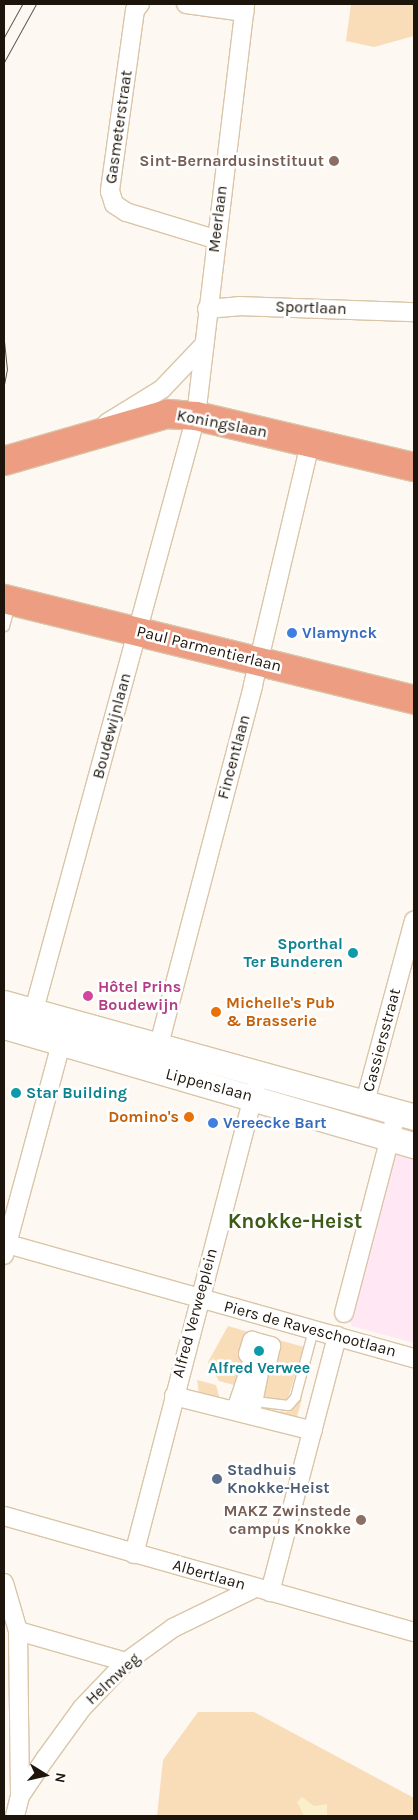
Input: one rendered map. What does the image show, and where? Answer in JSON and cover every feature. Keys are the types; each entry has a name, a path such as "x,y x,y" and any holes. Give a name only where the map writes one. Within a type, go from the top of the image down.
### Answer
{"main road":[{"name":"Koningslaan","path":"4,461 85,436 167,414 196,416 414,467"},
{"name":"Paul Parmentierlaan","path":"6,608 138,630 259,663 414,700"},
{"name":"Lippenslaan","path":"4,1003 30,1025"},
{"name":"Lippenslaan","path":"4,1026 30,1025 156,1058 258,1073 406,1114"},
{"name":"Lippenslaan","path":"156,1058 253,1097 414,1145"}],"street":[{"name":"Gasmeterstraat","path":"140,4 135,10 110,191 114,204 126,212 215,239"},
{"path":"186,4 245,8"},
{"name":"Meerlaan","path":"196,416 215,239 245,8"},
{"name":"Sportlaan","path":"207,309 238,306 414,312"},
{"path":"85,436 162,389 203,346"},
{"name":"Boudewijnlaan","path":"30,1025 196,416"},
{"name":"Fincentlaan","path":"156,1058 259,663 310,443"},
{"name":"Cassiersstraat","path":"365,1102 414,920"},
{"path":"5,1248 64,1034"},
{"name":"Alfred Verweeplein","path":"134,1554 198,1299 258,1073"},
{"path":"344,1313 390,1139 406,1114"},
{"name":"Piers de Raveschootlaan","path":"5,1248 414,1358"},
{"path":"263,1590 312,1432 337,1336"},
{"path":"245,1395 258,1356 255,1350 261,1344"},
{"path":"174,1396 312,1432"},
{"name":"Albertlaan","path":"4,1516 414,1632"},
{"path":"4,1583 18,1631 20,1796"},
{"name":"Helmweg","path":"15,1816 20,1796 82,1708 126,1662 173,1628 263,1590"},
{"path":"18,1631 126,1662"}],"lane":[{"path":"263,1402 288,1405 295,1398 313,1330"}],"shaded area":[{"path":"351,4 414,4 414,36 374,47 346,41"},
{"path":"391,1141 414,1147 414,1343 352,1326 348,1317"},
{"path":"228,1326 259,1335 246,1388 219,1381 208,1362"},
{"path":"268,1337 304,1347 288,1398 281,1402 263,1397 260,1408 286,1412 302,1399 296,1420 252,1408"},
{"path":"197,1380 216,1385 220,1400 199,1394"},
{"path":"198,1712 254,1712 414,1798 414,1816 157,1816 163,1760"}],"sand":[{"path":"302,1797 314,1806 327,1804 327,1816 304,1816 297,1802"}],"tram line":[{"path":"4,37 22,4"},
{"path":"4,62 36,4"},
{"path":"4,341 7,369 4,385"}],"place":[{"name":"Sint-Bernardusinstituut","path":"334,161"},
{"name":"Vlamynck","path":"292,633"},
{"name":"Sporthal Ter Bunderen","path":"353,953"},
{"name":"Hôtel Prins Boudewijn","path":"88,996"},
{"name":"Michelle's Pub & Brasserie","path":"216,1012"},
{"name":"Star Building","path":"16,1093"},
{"name":"Domino's","path":"189,1117"},
{"name":"Vereecke Bart","path":"213,1123"},
{"name":"Alfred Verwee","path":"259,1351"},
{"name":"Stadhuis Knokke-Heist","path":"217,1479"},
{"name":"MAKZ Zwinstede campus Knokke","path":"361,1520"}],"district":[{"name":"Knokke-Heist","path":"295,1221"}]}
